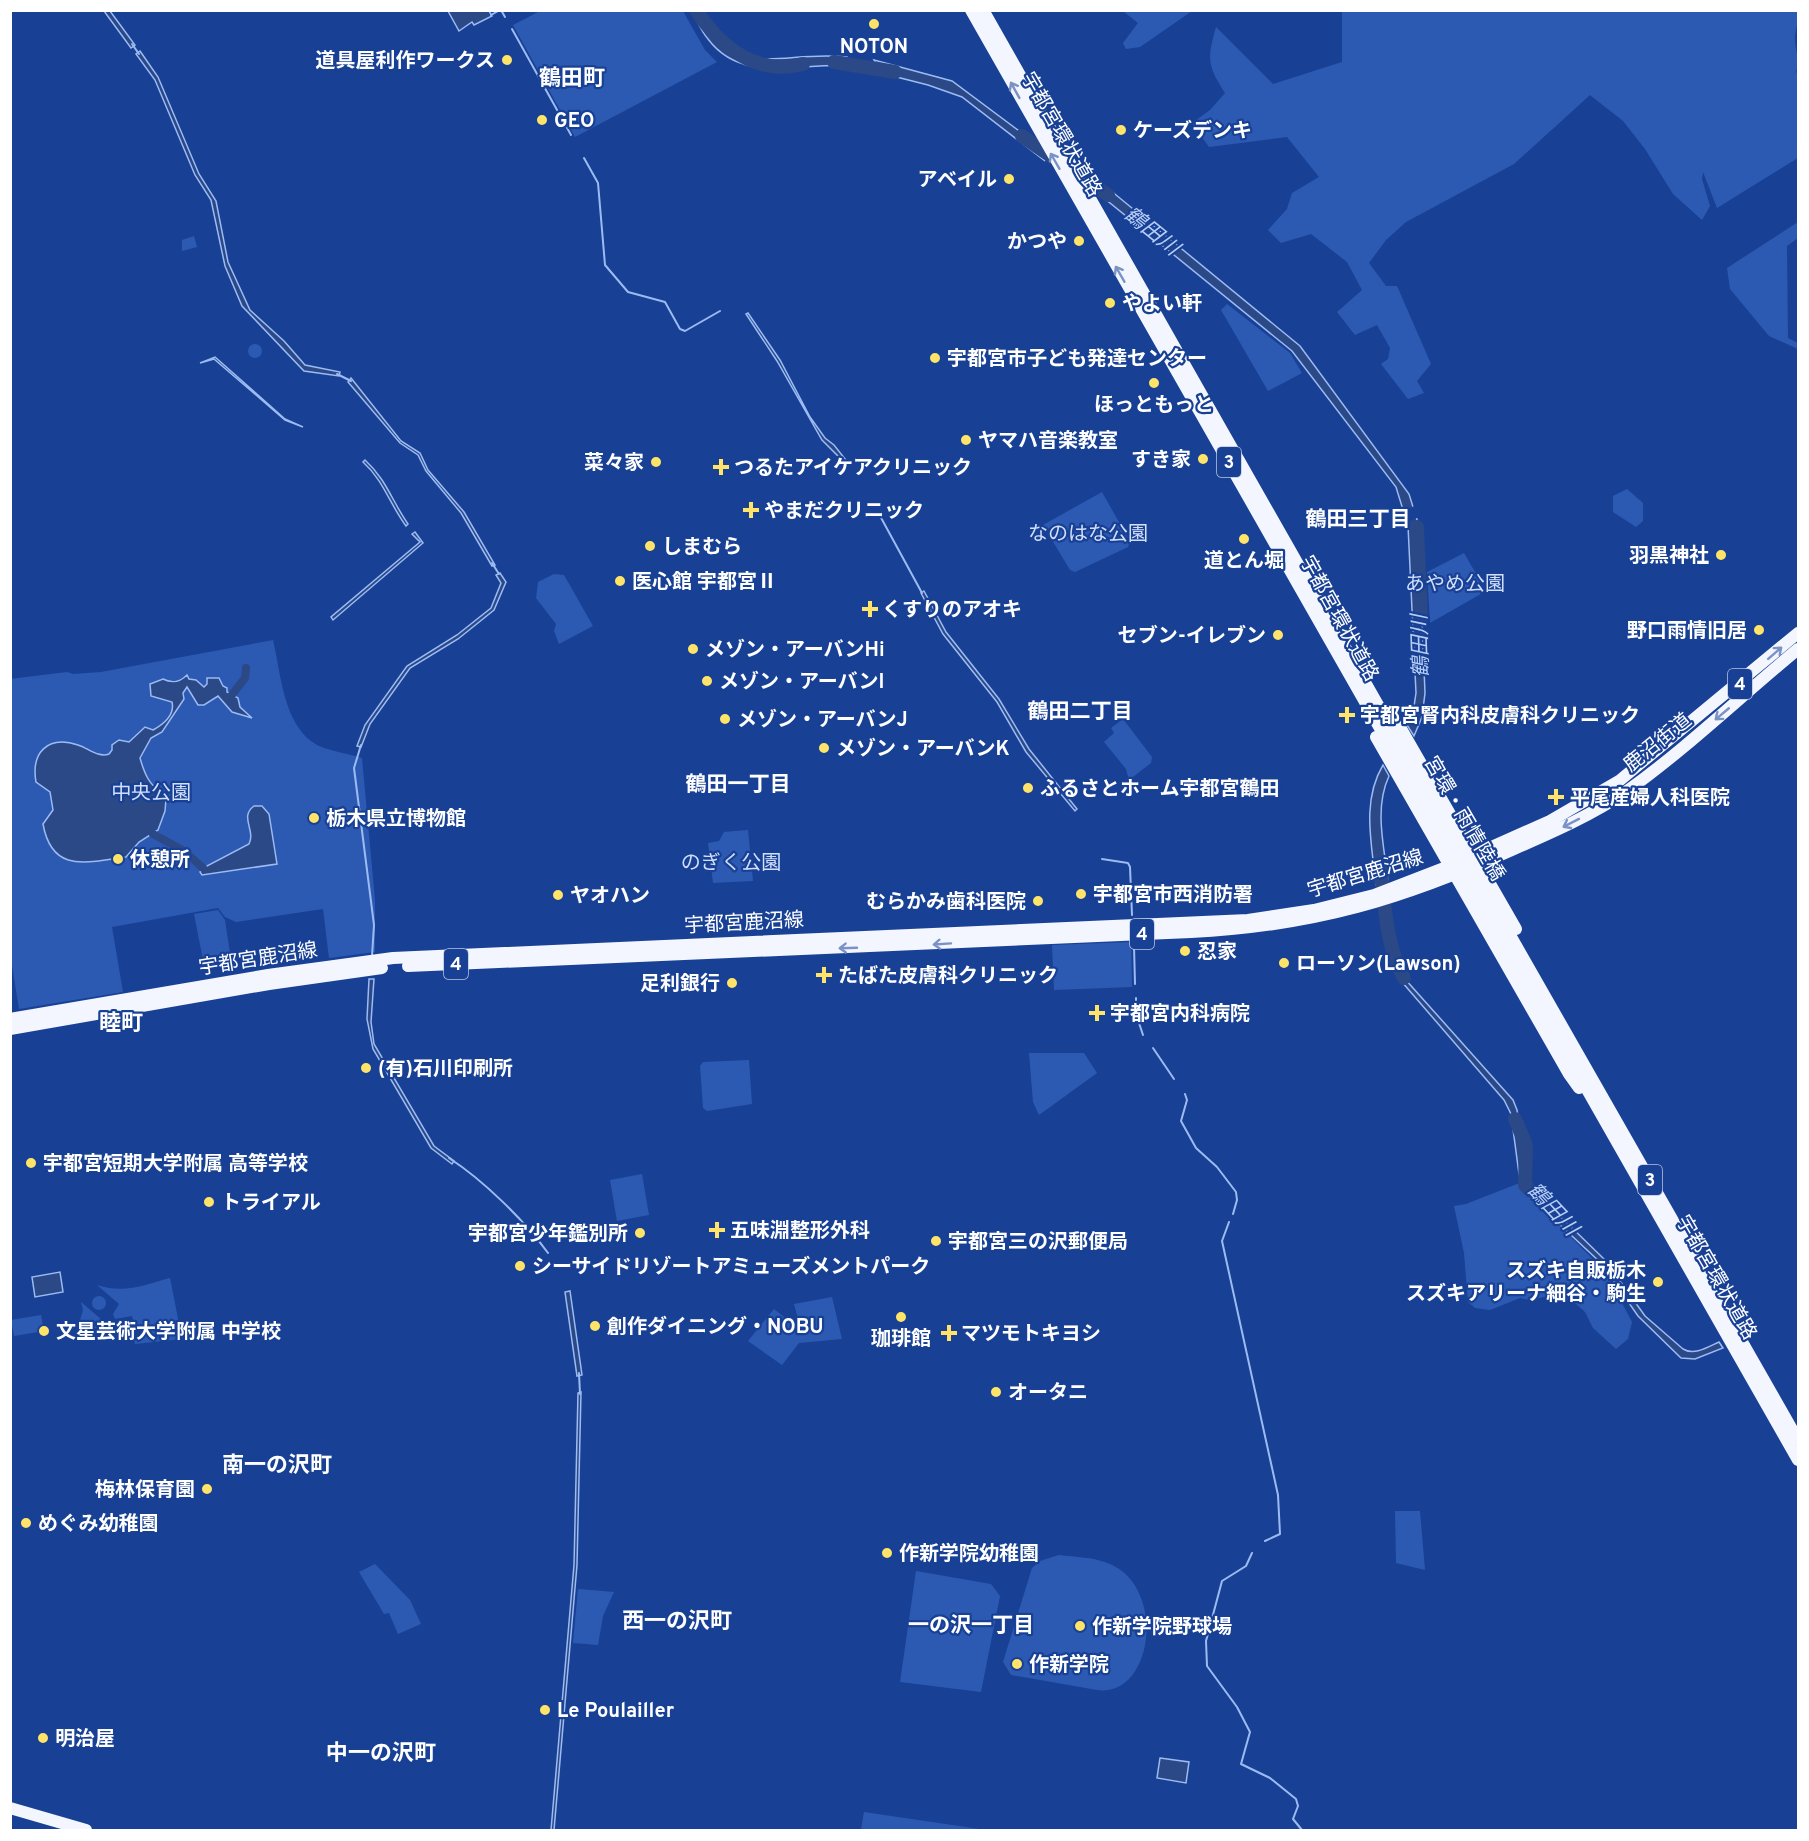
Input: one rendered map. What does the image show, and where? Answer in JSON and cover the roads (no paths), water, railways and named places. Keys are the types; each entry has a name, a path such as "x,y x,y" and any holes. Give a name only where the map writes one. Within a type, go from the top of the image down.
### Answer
{"main road":[{"name":"宇都宮環状道路","path":"970,10 1334,649 1392,740"},
{"name":"宇都宮環状道路","path":"982,10 1330,620 1392,740"},
{"name":"鹿沼街道","path":"1477,860 1559,817 1619,781 1798,633"},
{"name":"鹿沼街道","path":"1392,893 1574,822 1625,792 1798,649"},
{"name":"3","path":"1392,740 1411,746 1477,860 1567,1021 1609,1118 1569,1074 1451,871 1396,773 1392,740"},
{"name":"宮環・雨情陸橋","path":"1392,740 1498,923"},
{"name":"宇都宮鹿沼線","path":"10,1029 269,984 394,966 1249,929 1316,919 1392,893"},
{"name":"宇都宮鹿沼線","path":"10,1019 268,975 393,958 1248,920 1375,899"},
{"name":"宇都宮環状道路","path":"1498,923 1798,1460"},
{"name":"宇都宮環状道路","path":"1609,1118 1798,1440"},
{"path":"10,1808 86,1830"}],"water":[{"path":"104,11 110,11 135,45 131,48"},
{"path":"448,11 489,11 492,16 474,25 472,22 459,31"},
{"path":"692,11 697,11 712,34 728,48 745,56 762,59 847,57 852,66 775,68 756,67 738,62 722,53 708,39"},
{"path":"140,51 158,77 199,174 216,201 228,262 250,310 284,341 305,365 340,372 339,376 304,371 242,306 225,266 211,200 195,175 155,80 136,54"},
{"path":"874,60 952,81 1034,142 1045,161 962,97 928,85 881,73"},
{"path":"1092,179 1110,190 1300,346 1409,494 1418,523 1425,693 1422,717 1414,736 1407,725 1413,713 1416,693 1408,526 1396,487 1292,351 1099,194"},
{"path":"748,313 780,360 810,417 825,438 834,445 849,464 847,465 822,440 777,361 746,314"},
{"path":"215,357 285,419 303,427 285,420 214,359 200,363"},
{"path":"351,378 401,441 420,453 428,470 464,512 495,565 492,566 461,513 426,471 418,455 400,443 348,382"},
{"path":"365,460 384,483 408,524 406,526 376,477 363,462"},
{"path":"415,532 423,543 333,620 331,617 420,542 412,534"},
{"path":"500,573 506,582 494,610 458,639 410,668 370,724 361,747 357,746 365,725 407,666 457,635 491,608 501,583 496,575"},
{"path":"924,591 946,632 999,699 1029,749 1077,809 1075,811 1026,752 997,702 943,634 921,593"},
{"path":"187,675 189,679 196,680 204,687 207,684 207,678 219,678 223,686 227,688 227,692 238,698 240,707 252,718 232,712 218,696 204,705 198,705 187,687 183,693 184,699 162,732 151,738 140,758 148,778 166,799 165,811 158,830 139,842 126,857 85,862 63,858 54,851 43,824 53,810 50,792 36,782 36,763 39,755 44,749 58,742 78,745 101,755 109,754 112,745 119,740 129,742 145,727 153,730 165,722 170,715 172,702 151,696 150,684 163,679 176,682"},
{"path":"1383,765 1389,776 1384,788 1381,814 1388,880 1376,885 1370,808 1376,779"},
{"path":"254,806 262,806 269,814 277,864 202,875 200,872 203,868 249,844 251,834 248,815"},
{"path":"1389,919 1391,945 1405,979 1513,1100 1517,1110 1528,1185 1605,1260 1645,1316 1683,1349 1692,1352 1719,1342 1723,1348 1695,1359 1681,1358 1638,1316 1602,1264 1527,1194 1519,1174 1511,1114 1504,1100 1402,982 1393,963 1383,924"},
{"path":"369,979 374,979 371,1022 374,1044 434,1146 454,1161 452,1164 431,1148 373,1049 367,1019"},
{"path":"60,1272 63,1292 35,1297 32,1277"},
{"path":"570,1291 582,1375 577,1376 565,1292"},
{"path":"581,1392 577,1565 554,1830 551,1830 574,1565 578,1393"},
{"path":"1160,1758 1189,1762 1186,1783 1157,1778"}],"waterway":[{"path":"491,15 500,10"},
{"path":"501,10 505,17"},
{"name":"鶴田川","path":"696,10 717,36 742,56 770,66 786,67 803,64"},
{"path":"512,29 571,135"},
{"path":"132,44 139,54"},
{"name":"鶴田川","path":"834,62 895,72"},
{"name":"鶴田川","path":"1022,136 1108,195"},
{"path":"584,158 598,183 605,265 628,292 665,302 680,329 685,331 720,311"},
{"path":"337,374 351,381"},
{"path":"879,514 922,593"},
{"name":"鶴田川","path":"1417,527 1421,619"},
{"path":"492,563 499,574"},
{"path":"231,696 245,678 246,668"},
{"path":"361,745 354,768 374,925 372,956"},
{"path":"153,834 184,851 203,868"},
{"path":"1102,859 1128,863 1132,915"},
{"name":"鶴田川","path":"1380,865 1389,938 1404,978"},
{"path":"1134,946 1135,984"},
{"path":"1136,998 1136,1014 1143,1035"},
{"path":"1153,1048 1174,1079"},
{"path":"1185,1094 1187,1100 1181,1121 1196,1148 1217,1167 1236,1192 1237,1200 1233,1214"},
{"name":"鶴田川","path":"1515,1119 1526,1145 1525,1185 1531,1191"},
{"path":"449,1158 502,1201 548,1253"},
{"path":"1229,1222 1222,1241 1278,1495 1280,1534 1265,1541"},
{"path":"579,1373 580,1394"},
{"path":"1252,1553 1246,1566 1222,1581 1206,1641 1207,1666 1237,1707 1250,1732 1241,1764 1270,1778 1296,1799 1298,1806 1293,1819 1302,1830"}],"place":[{"name":"NOTON","path":"874,24"},
{"name":"道具屋利作ワークス","path":"507,60"},
{"name":"GEO","path":"542,120"},
{"name":"ケーズデンキ","path":"1121,130"},
{"name":"アベイル","path":"1009,179"},
{"name":"かつや","path":"1079,241"},
{"name":"やよい軒","path":"1110,303"},
{"name":"宇都宮市子ども発達センター","path":"935,358"},
{"name":"ほっともっと","path":"1154,383"},
{"name":"ヤマハ音楽教室","path":"966,440"},
{"name":"すき家","path":"1203,459"},
{"name":"菜々家","path":"656,462"},
{"name":"つるたアイケアクリニック","path":"721,467"},
{"name":"やまだクリニック","path":"751,510"},
{"name":"道とん堀","path":"1244,539"},
{"name":"しまむら","path":"650,546"},
{"name":"羽黒神社","path":"1721,555"},
{"name":"医心館 宇都宮Ⅱ","path":"620,581"},
{"name":"くすりのアオキ","path":"870,609"},
{"name":"野口雨情旧居","path":"1759,630"},
{"name":"セブン-イレブン","path":"1278,635"},
{"name":"メゾン・アーバンHi","path":"693,649"},
{"name":"メゾン・アーバンI","path":"707,681"},
{"name":"宇都宮腎内科皮膚科クリニック","path":"1347,715"},
{"name":"メゾン・アーバンJ","path":"725,719"},
{"name":"メゾン・アーバンK","path":"824,748"},
{"name":"ふるさとホーム宇都宮鶴田","path":"1028,788"},
{"name":"平尾産婦人科医院","path":"1556,797"},
{"name":"栃木県立博物館","path":"314,818"},
{"name":"休憩所","path":"118,859"},
{"name":"宇都宮市西消防署","path":"1081,894"},
{"name":"ヤオハン","path":"558,895"},
{"name":"むらかみ歯科医院","path":"1038,901"},
{"name":"忍家","path":"1185,951"},
{"name":"ローソン(Lawson)","path":"1284,963"},
{"name":"たばた皮膚科クリニック","path":"824,975"},
{"name":"足利銀行","path":"732,983"},
{"name":"宇都宮内科病院","path":"1097,1013"},
{"name":"(有)石川印刷所","path":"366,1068"},
{"name":"宇都宮短期大学附属 高等学校","path":"31,1163"},
{"name":"トライアル","path":"209,1202"},
{"name":"五味淵整形外科","path":"717,1230"},
{"name":"宇都宮少年鑑別所","path":"640,1233"},
{"name":"宇都宮三の沢郵便局","path":"936,1241"},
{"name":"シーサイドリゾートアミューズメントパーク","path":"520,1266"},
{"name":"スズキ自販栃木 スズキアリーナ細谷・駒生","path":"1658,1282"},
{"name":"珈琲館","path":"901,1317"},
{"name":"創作ダイニング・NOBU","path":"595,1326"},
{"name":"文星芸術大学附属 中学校","path":"44,1331"},
{"name":"マツモトキヨシ","path":"949,1333"},
{"name":"オータニ","path":"996,1392"},
{"name":"梅林保育園","path":"207,1489"},
{"name":"めぐみ幼稚園","path":"26,1523"},
{"name":"作新学院幼稚園","path":"887,1553"},
{"name":"作新学院野球場","path":"1080,1626"},
{"name":"作新学院","path":"1017,1664"},
{"name":"Le Poulailler","path":"545,1710"},
{"name":"明治屋","path":"43,1738"}],"district":[{"name":"鶴田町","path":"572,77"},
{"name":"鶴田三丁目","path":"1358,519"},
{"name":"鶴田二丁目","path":"1080,711"},
{"name":"鶴田一丁目","path":"738,784"},
{"name":"睦町","path":"121,1022"},
{"name":"南一の沢町","path":"277,1464"},
{"name":"西一の沢町","path":"677,1620"},
{"name":"一の沢一丁目","path":"971,1625"},
{"name":"中一の沢町","path":"381,1752"}],"park label":[{"name":"なのはな公園","path":"1088,533"},
{"name":"あやめ公園","path":"1455,583"},
{"name":"中央公園","path":"151,792"},
{"name":"のぎく公園","path":"731,862"}]}
